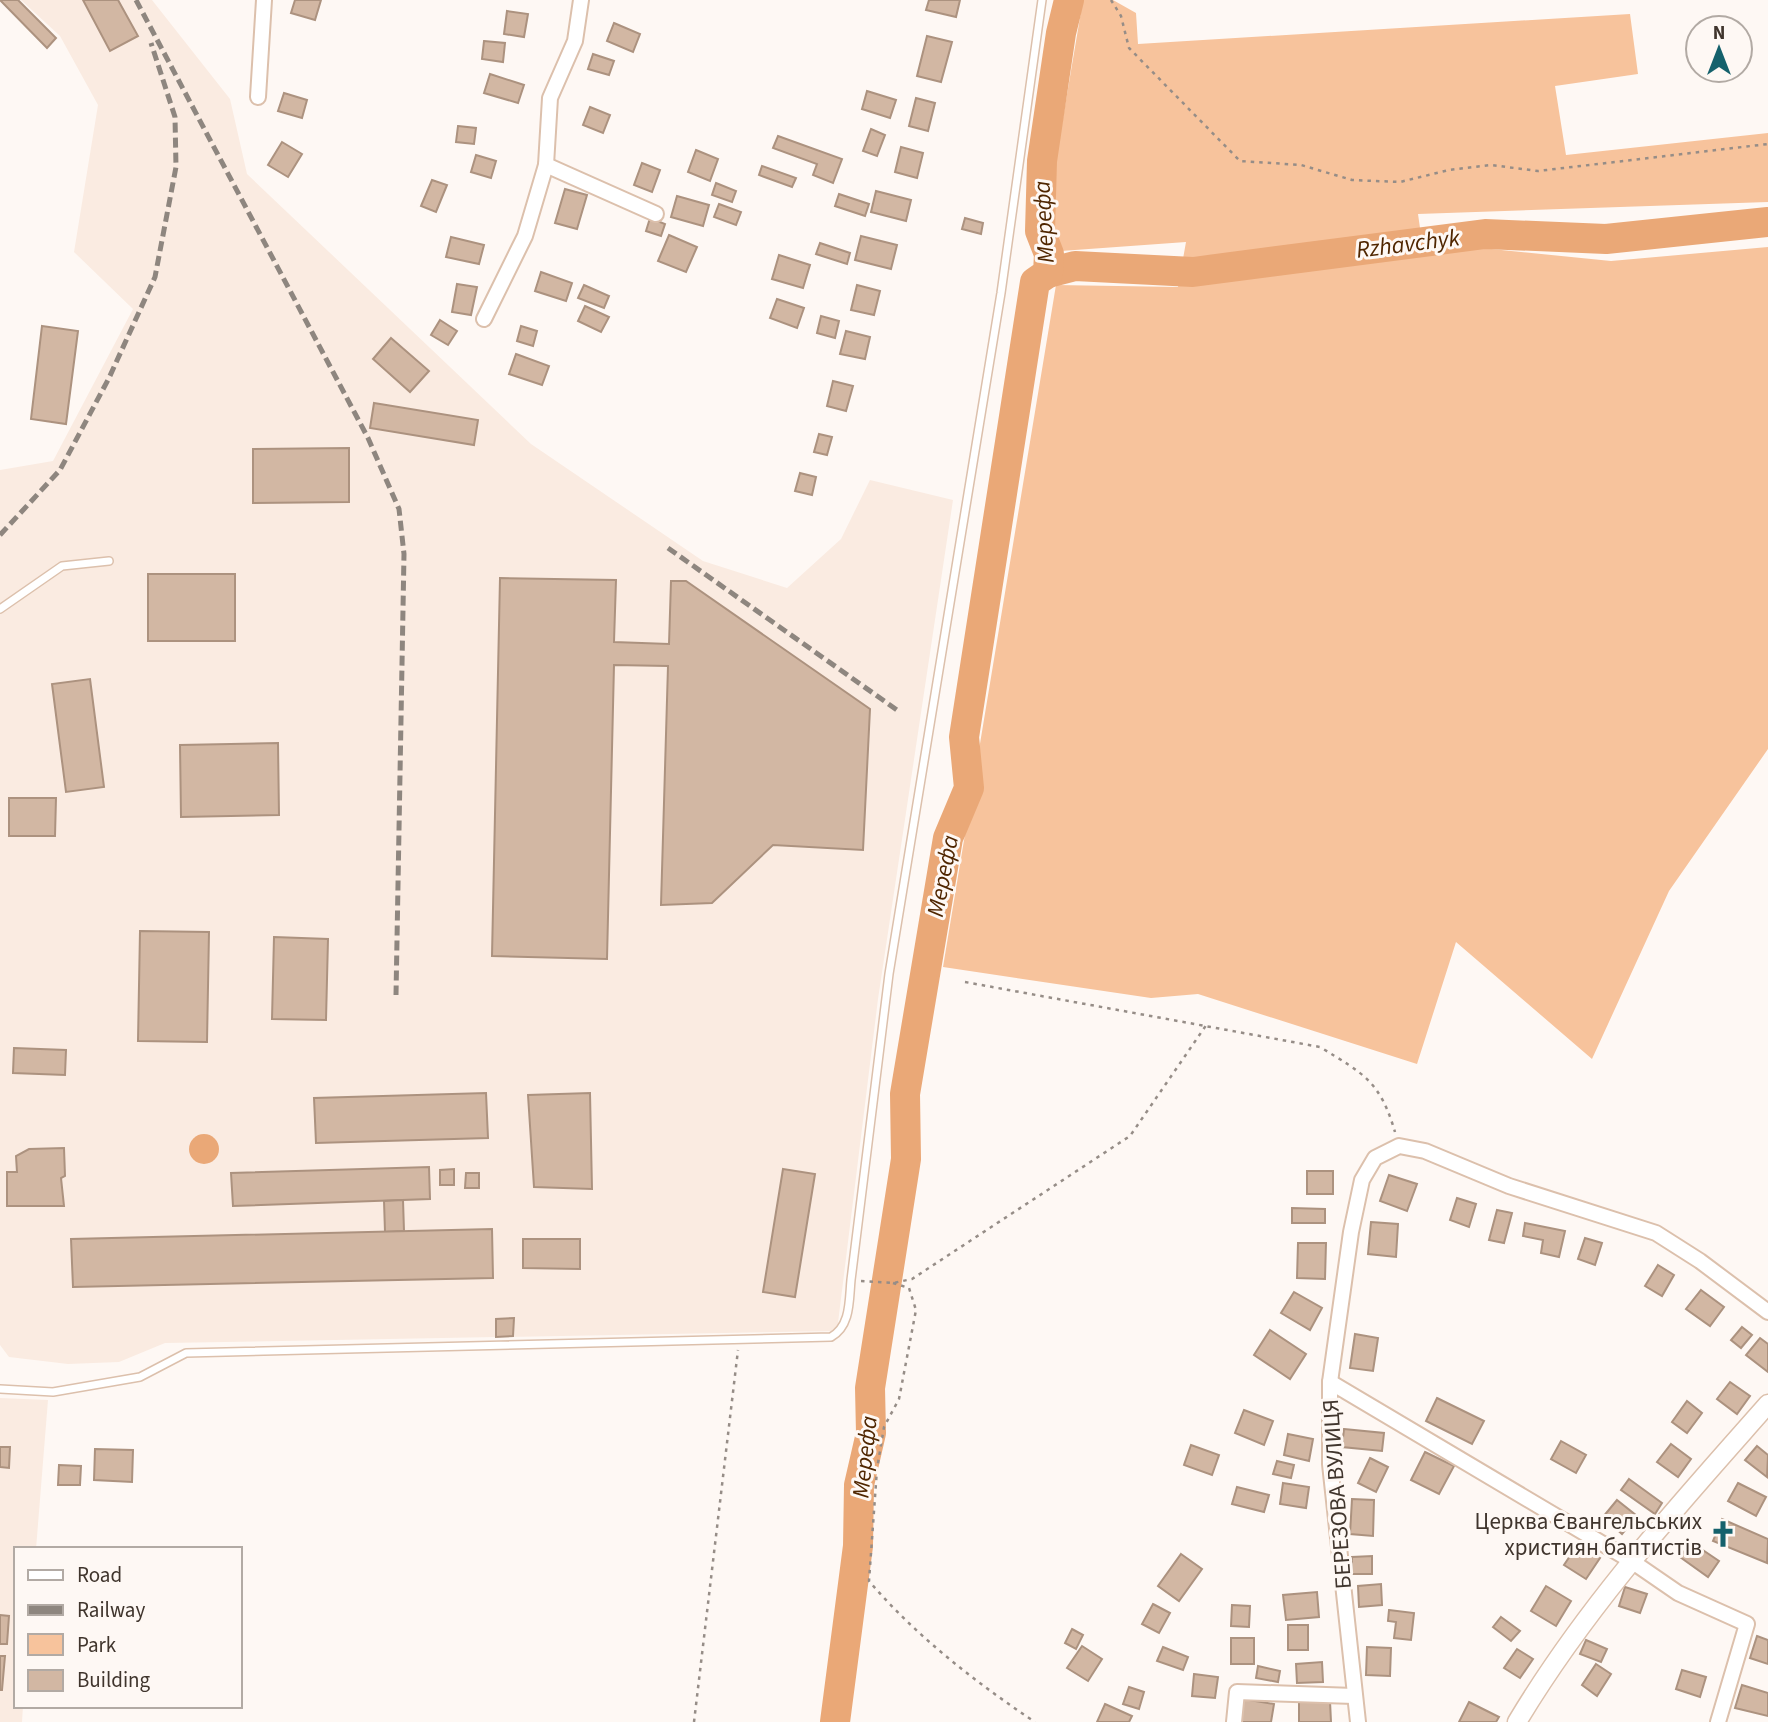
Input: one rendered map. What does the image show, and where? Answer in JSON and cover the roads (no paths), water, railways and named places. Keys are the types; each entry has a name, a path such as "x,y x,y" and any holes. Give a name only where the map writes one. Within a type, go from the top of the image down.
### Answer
{"street":[{"path":"258,97 264,0"},
{"path":"484,319 525,236 546,165 550,98 575,41 581,0"},
{"path":"546,165 656,214"},
{"name":"БЕРЕЗОВА ВУЛИЦЯ","path":"1358,1722 1330,1464 1330,1382 1351,1232 1362,1180 1375,1158 1399,1146 1425,1151 1509,1186 1656,1233 1700,1261 1768,1312"},
{"path":"1330,1382 1630,1560 1678,1593 1748,1624 1718,1722"},
{"path":"1517,1722 1572,1636 1630,1560 1768,1404"},
{"path":"1234,1722 1237,1692 1354,1696"}],"lane":[{"path":"0,1389 53,1392 140,1377 186,1353 831,1337 845,1325 888,974 1001,293 1042,0"},
{"path":"0,609 62,566 110,561"}],"waterway":[{"name":"Мерефа","path":"835,1722 858,1546 859,1485 871,1433 870,1388 906,1159 905,1094 948,838 969,788 964,737 1035,282 1048,273 1049,254 1040,231 1042,161 1061,33 1069,0"},
{"name":"Rzhavchyk","path":"1048,273 1075,266 1193,272 1485,234 1606,239 1768,222"}],"railway":[{"path":"136,0 368,438 399,509 404,554 396,995"},
{"path":"0,535 60,470 109,378 155,277 176,167 175,117 151,43"},
{"path":"668,548 897,710"}],"place":[{"name":"Церква Євангельських християн баптистів","path":"1723,1534"}]}
